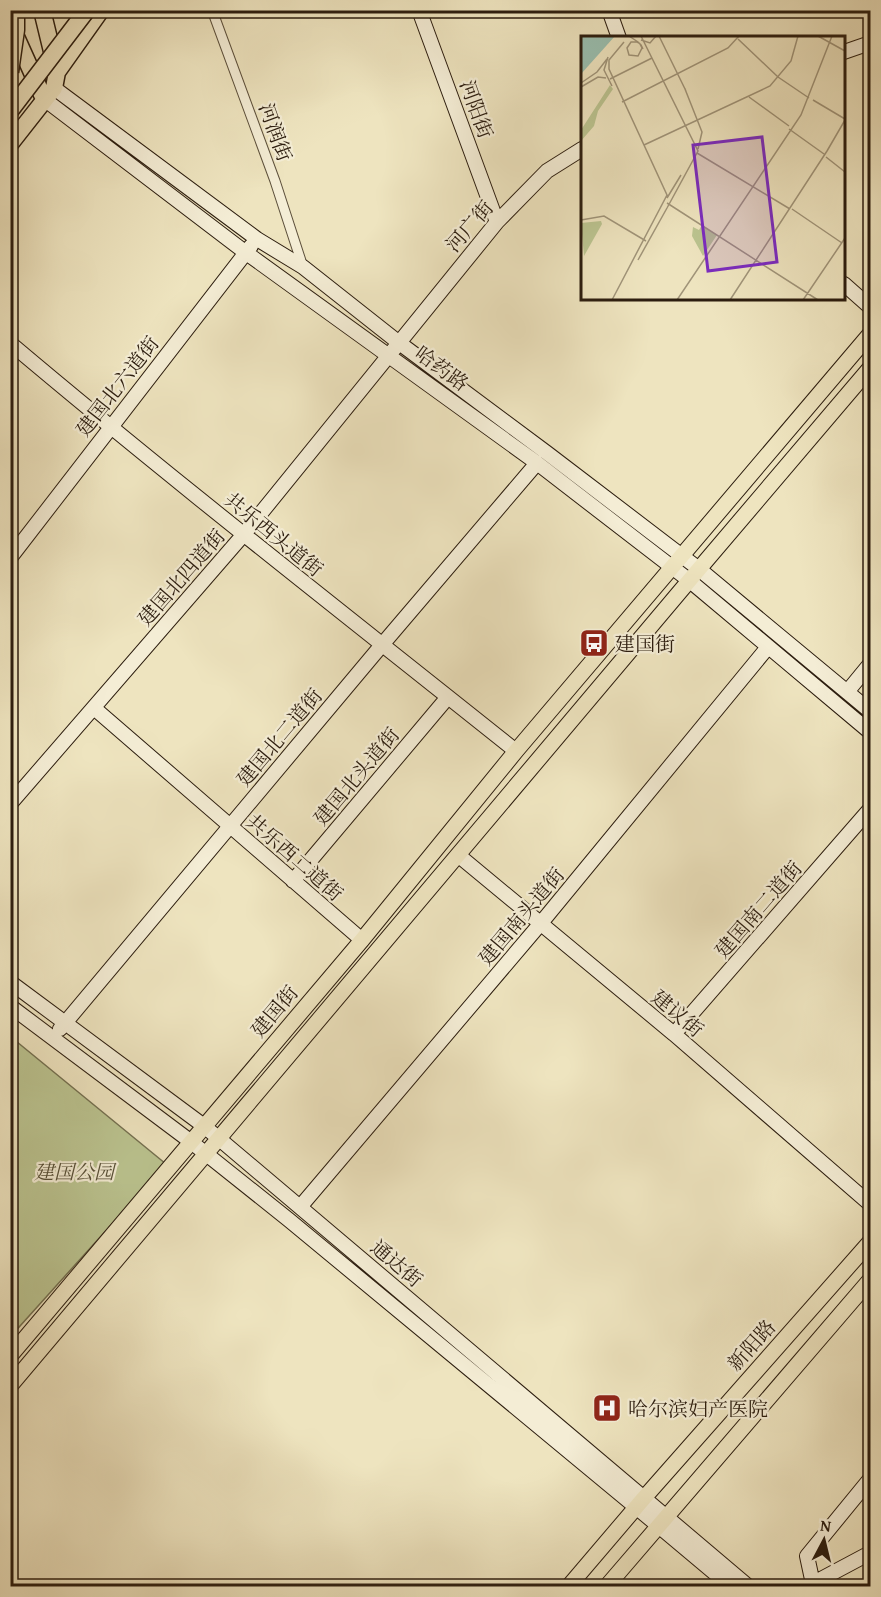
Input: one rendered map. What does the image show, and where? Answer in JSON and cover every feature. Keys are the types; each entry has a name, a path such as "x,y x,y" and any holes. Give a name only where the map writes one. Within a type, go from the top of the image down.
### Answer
{"highway":[{"path":"10,74 16,30 16,10"},
{"path":"10,111 87,10"},
{"path":"10,144 52,86 101,10"},
{"path":"10,74 25,55 44,18"},
{"path":"44,18 52,86"},
{"name":"哈药路","path":"10,24 25,55 52,86"}],"main road":[{"name":"建国街","path":"10,1356 362,940 516,751 870,334"},
{"name":"建国街","path":"10,1386 870,368"},
{"name":"新阳路","path":"569,1587 640,1502 870,1242"},
{"path":"606,1587 870,1280"}],"street":[{"name":"河润街","path":"212,10 275,181 303,267"},
{"name":"河阳街","path":"419,10 497,222"},
{"path":"609,10 618,36"},
{"path":"845,51 870,43"},
{"name":"哈药路","path":"52,86 256,239 303,267 870,711"},
{"name":"哈药路","path":"52,86 245,252 678,562"},
{"name":"河广街","path":"398,342 497,222 548,171 581,150"},
{"name":"建国北六道街","path":"10,558 256,239"},
{"path":"845,286 870,307"},
{"name":"建国北四道街","path":"10,804 244,534 398,342"},
{"name":"共乐西头道街","path":"10,343 110,427 381,646 516,751"},
{"name":"建国北二道街","path":"53,1038 229,826 537,463"},
{"name":"哈药路","path":"694,575 768,646 870,732"},
{"name":"建国南头道街","path":"300,1207 541,923 768,646"},
{"path":"847,692 870,664"},
{"name":"建国北头道街","path":"293,881 448,697"},
{"name":"共乐西二道街","path":"94,708 362,940"},
{"name":"建国南二道街","path":"674,1035 870,809"},
{"name":"建议街","path":"458,855 674,1035 870,1204"},
{"name":"通达街","path":"10,982 204,1126 662,1521 748,1587"},
{"name":"通达街","path":"10,1006 190,1141 640,1502"},
{"path":"870,1479 807,1556 810,1585 870,1553"},
{"name":"通达街","path":"662,1521 730,1587"}],"green space":[{"name":"建国公园","path":"11,1037 166,1164 11,1336"}],"place":[{"name":"建国街","path":"594,643"},
{"name":"哈尔滨妇产医院","path":"607,1408"}]}
